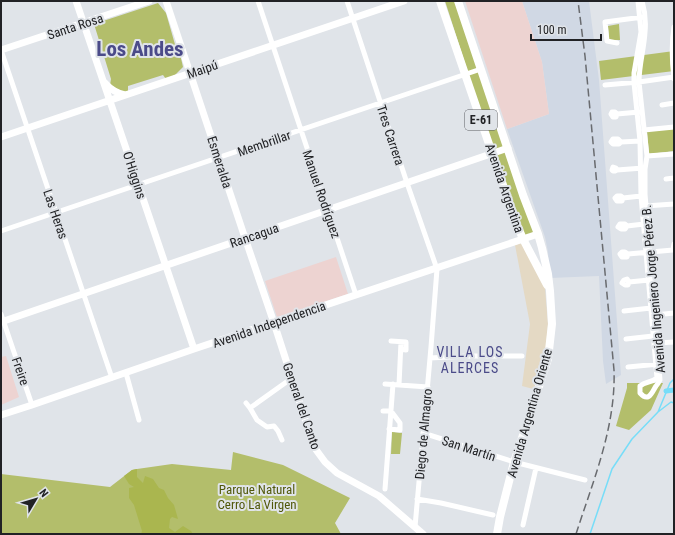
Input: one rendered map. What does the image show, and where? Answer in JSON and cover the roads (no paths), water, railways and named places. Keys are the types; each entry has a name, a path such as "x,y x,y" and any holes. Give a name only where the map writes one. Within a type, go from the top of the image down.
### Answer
{"main road":[{"name":"O'Higgins","path":"76,1 194,349"},
{"name":"Santa Rosa","path":"1,50 149,1"},
{"path":"162,1 167,5 170,11"},
{"name":"Esmeralda","path":"166,1 274,323"},
{"name":"Maipú","path":"1,137 404,1"},
{"name":"Avenida Argentina","path":"440,1 515,220 523,239"},
{"name":"Avenida Argentina","path":"458,1 523,195 538,234"},
{"path":"88,34 89,26 98,18"},
{"path":"176,78 184,70 186,62"},
{"path":"103,80 112,90 127,95"},
{"name":"Rancagua","path":"2,319 83,294 508,148"},
{"name":"Avenida Independencia","path":"1,415 538,234"},
{"name":"Avenida Argentina Oriente","path":"497,534 514,462 548,359 552,324 550,291 548,274 538,234"},
{"name":"Avenida Argentina Oriente","path":"523,239 550,291"},
{"name":"General del Canto","path":"274,323 314,447 325,462 337,473 378,496 423,534"}],"street":[{"name":"Manuel Rodríguez","path":"258,1 356,295"},
{"name":"Tres Carrera","path":"347,1 437,269"},
{"name":"Avenida Ingeniero Jorge Pérez B.","path":"638,1 646,32 641,43 639,71 636,82 647,156 643,168 641,196 644,206 658,343 658,364 657,378 651,382 643,383 640,386 640,393 642,396 650,397 660,380 658,364 653,336 648,280 648,252 644,224 644,206 645,194 643,168 640,141 640,112"},
{"name":"Avenida Ingeniero Jorge Pérez B.","path":"642,1 643,17"},
{"path":"617,44 607,41 606,22 643,17"},
{"path":"605,85 674,78 672,38 674,27"},
{"name":"Las Heras","path":"1,50 112,378"},
{"name":"Membrillar","path":"1,231 481,69"},
{"path":"662,105 674,103"},
{"path":"617,114 640,112"},
{"path":"644,130 674,127"},
{"path":"621,142 640,141"},
{"path":"647,156 674,154"},
{"path":"617,170 643,168"},
{"path":"666,179 674,178"},
{"path":"623,198 641,196"},
{"path":"644,206 674,204"},
{"path":"627,226 644,224"},
{"path":"628,254 673,250 674,244"},
{"name":"Diego de Almagro","path":"415,527 437,269"},
{"path":"630,282 648,280"},
{"path":"624,311 651,308 655,315 674,314"},
{"name":"Freire","path":"2,319 32,405"},
{"path":"626,339 653,336"},
{"path":"391,340 404,342 401,350 399,385"},
{"path":"658,343 674,342"},
{"path":"430,358 522,356"},
{"path":"628,367 658,364"},
{"path":"126,373 139,420"},
{"path":"250,408 292,378"},
{"path":"385,384 428,387"},
{"path":"385,489 393,384"},
{"path":"246,403 257,420 267,427 274,426 282,440"},
{"path":"383,411 391,411"},
{"path":"390,429 400,430 400,423 391,411"},
{"name":"San Martín","path":"423,433 514,462 585,480"},
{"path":"523,525 536,468"},
{"path":"417,499 493,515"}],"waterway":[{"path":"590,534 612,469 632,439 658,412 670,383 674,379"},
{"path":"666,391 674,390"},
{"path":"658,412 671,402 674,403"}],"railway":[{"path":"576,534 602,454 614,391 614,370 585,56 578,1"}],"district":[{"name":"Los Andes","path":"140,49"},
{"name":"VILLA LOS ALERCES","path":"470,360"}],"park label":[{"name":"Parque Natural Cerro La Virgen","path":"257,496"}]}
